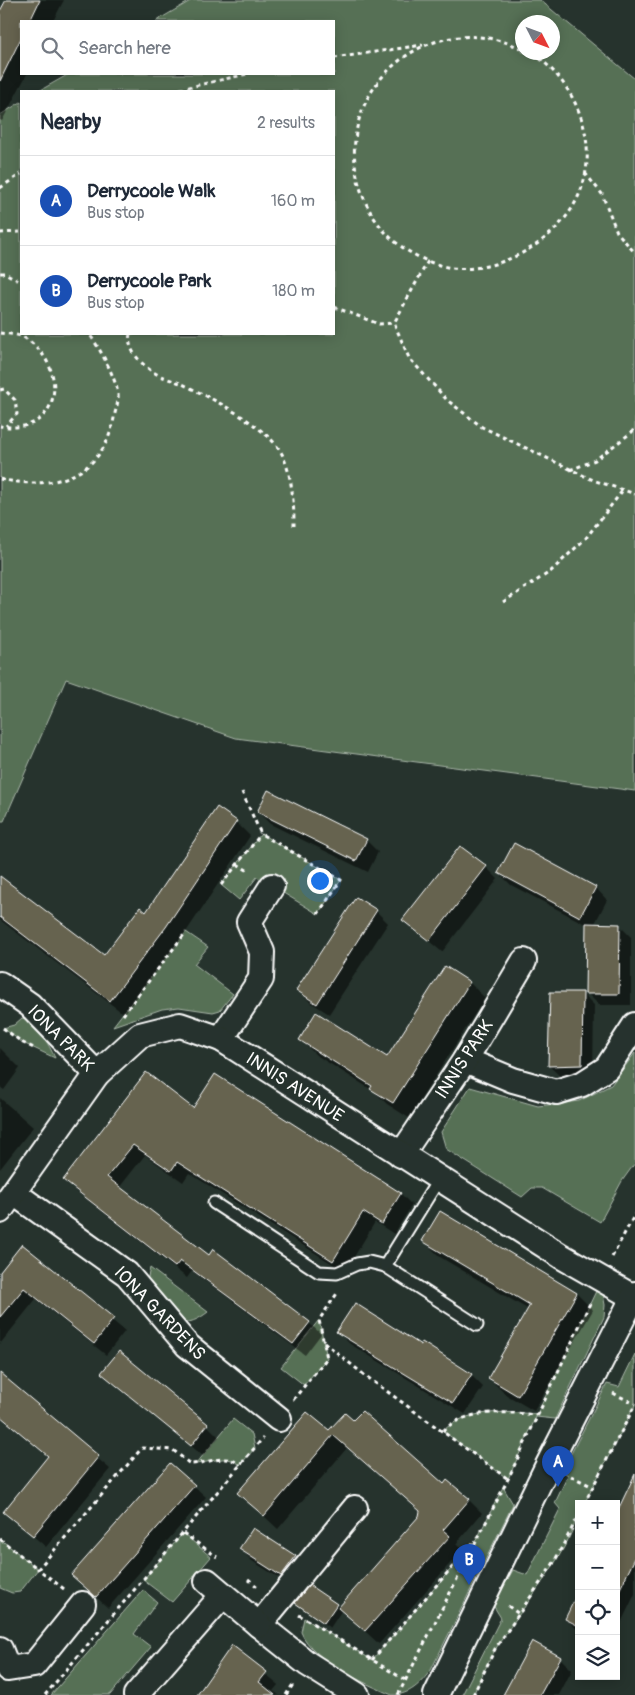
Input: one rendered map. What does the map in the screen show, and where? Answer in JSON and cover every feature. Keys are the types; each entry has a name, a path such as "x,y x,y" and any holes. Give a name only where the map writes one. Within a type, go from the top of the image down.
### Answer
{"street":[{"path":"221,1039 261,979 262,952 249,922 265,881"},
{"name":"INNIS PARK","path":"401,1155 465,1060 524,961"},
{"name":"IONA PARK","path":"0,984 30,1005 97,1074"},
{"name":"INNIS AVENUE","path":"7,1202 97,1074 140,1035 180,1024 221,1039 561,1256 634,1296"},
{"path":"465,1060 513,1080 556,1092 582,1084 606,1068 635,1025"},
{"name":"IONA GARDENS","path":"7,1202 127,1274 187,1345 279,1419"},
{"path":"436,1695 548,1465 634,1296"},
{"path":"259,1625 355,1508"},
{"path":"136,1695 215,1588 308,1664 357,1695"},
{"path":"0,1649 8,1669 34,1665 83,1604"}],"lane":[{"path":"386,1266 439,1179"},
{"path":"214,1204 320,1272 337,1272 357,1264 369,1262 386,1266 477,1325"}],"path":[{"path":"335,58 426,44 453,37 480,36 507,41 515,45"},
{"path":"426,44 402,58 381,77 366,100 356,126 354,154 357,181 367,207 378,222 404,248 428,261 453,268 477,267 523,252 545,238 564,219 578,197 585,173 587,145 582,118 571,92 554,71 541,60"},
{"path":"176,90 243,75"},
{"path":"585,173 602,194 617,232 635,253"},
{"path":"0,188 20,175"},
{"path":"0,233 20,232"},
{"path":"394,323 428,261"},
{"path":"0,273 5,273 20,281"},
{"path":"335,307 379,324 394,323"},
{"path":"394,323 409,358 447,400 482,427 570,470 635,494"},
{"path":"0,333 22,336 43,355 53,375 54,400 42,419 25,426 0,426"},
{"path":"0,479 24,485 65,480 96,459 111,434 118,395 100,349 90,335"},
{"path":"130,335 129,338 137,358 156,373 208,397 260,428 282,454 291,486 294,526"},
{"path":"0,390 4,389 15,400 17,414 6,427"},
{"path":"570,470 595,460 632,432 635,427"},
{"path":"503,602 550,572 586,538 623,490"},
{"path":"242,792 261,834 340,880 318,914"},
{"path":"220,885 261,834"},
{"path":"237,864 265,881"},
{"path":"120,1018 186,932"},
{"path":"3,1028 23,1043 43,1052"},
{"path":"398,1695 508,1479 602,1278 635,1214"},
{"path":"45,1695 279,1419 326,1358 319,1320 357,1264"},
{"path":"324,1342 363,1374 508,1479"},
{"path":"586,1500 635,1405"},
{"path":"443,1431 450,1424 460,1419 476,1416 500,1413 537,1414"},
{"path":"38,1568 142,1448 173,1450 190,1464 207,1463 227,1458 233,1459 240,1465"},
{"path":"473,1695 495,1650 553,1564 575,1523"},
{"path":"0,1539 106,1623"},
{"path":"372,1660 477,1539"},
{"path":"304,1618 405,1680"}],"green space":[{"path":"192,0 540,0 558,15 515,15 515,60 560,60 560,17 635,79 635,791 236,738 66,679 4,821 0,821 0,115 20,103 20,335 335,335 335,90 41,90 67,75 335,75 335,20 158,20"},
{"path":"261,834 341,880 318,914 257,877 239,900 221,885"},
{"path":"186,932 208,947 194,964 233,994 220,1010 213,1012 179,1007 162,1009 113,1026"},
{"path":"22,1018 33,1024 46,1040 55,1058 23,1043 3,1028 14,1025"},
{"path":"635,1053 635,1163 622,1181 600,1222 542,1188 532,1188 522,1197 446,1149 441,1132 470,1087 538,1106 579,1101 611,1085"},
{"path":"150,1268 208,1312 186,1322 178,1321 165,1309 147,1281"},
{"path":"598,1287 603,1294 605,1305 604,1317 555,1419 536,1417 508,1479 443,1431 463,1418 475,1415 500,1412 537,1414"},
{"path":"319,1320 327,1358 304,1385 281,1367"},
{"path":"635,1354 635,1405 586,1500 575,1500 575,1523 569,1538 545,1578 495,1650 473,1695 462,1695 501,1618 493,1605 513,1570 527,1575 560,1509 555,1503 568,1475 562,1471 607,1384 619,1387"},
{"path":"233,1419 252,1434 255,1448 240,1465 235,1461 225,1459 196,1464"},
{"path":"503,1487 513,1504 431,1670 414,1688 404,1693 392,1695 340,1670 316,1652 307,1642 301,1632 304,1618 372,1660 477,1539"},
{"path":"183,1533 211,1557 172,1602 143,1580"},
{"path":"0,1539 38,1569 20,1592 12,1593 0,1588"},
{"path":"143,1590 157,1602 134,1634 151,1647 110,1695 51,1695"}],"building":[{"path":"6,0 40,0 30,20 20,20 20,40 0,81 0,11"},
{"path":"268,790 367,839 356,861 257,812"},
{"path":"217,807 237,821 166,927 110,1001 0,917 0,876 104,955 140,907 146,912"},
{"path":"514,843 596,887 580,917 498,873"},
{"path":"460,846 487,866 429,941 402,920"},
{"path":"356,897 377,910 317,1004 296,990"},
{"path":"586,923 620,924 619,994 585,994"},
{"path":"445,966 470,982 393,1103 370,1089 372,1086 299,1040 316,1012 387,1057"},
{"path":"550,992 583,992 582,1065 548,1066"},
{"path":"146,1072 193,1108 215,1074 401,1193 382,1224 363,1212 333,1261 177,1162 171,1171 133,1145 107,1177 209,1255 213,1249 310,1322 293,1344 180,1261 175,1267 63,1180"},
{"path":"440,1211 577,1293 518,1396 488,1378 530,1305 422,1241"},
{"path":"22,1244 114,1318 94,1344 24,1288 0,1317 0,1272"},
{"path":"355,1303 421,1345 422,1342 472,1374 453,1403 336,1332"},
{"path":"119,1351 208,1424 191,1446 101,1373"},
{"path":"0,1373 99,1456 33,1536 3,1512 48,1456 0,1416"},
{"path":"362,1411 444,1484 447,1480 470,1499 443,1530 450,1536 365,1631 338,1608 419,1516 420,1511 333,1435 264,1516 237,1493 307,1412 329,1430 345,1413 353,1420"},
{"path":"170,1463 195,1485 96,1597 71,1575"},
{"path":"635,1474 635,1558 620,1589 620,1545 620,1506"},
{"path":"253,1528 296,1556 281,1576 239,1549"},
{"path":"309,1585 337,1604 324,1623 295,1603"},
{"path":"575,1598 575,1624 565,1619"},
{"path":"532,1641 561,1657 540,1695 503,1695"},
{"path":"232,1645 267,1672 259,1682 275,1695 197,1695"}],"place":[{"name":"Derrycoole Walk","path":"558,1487"},
{"name":"Derrycoole Park","path":"469,1585"}]}
